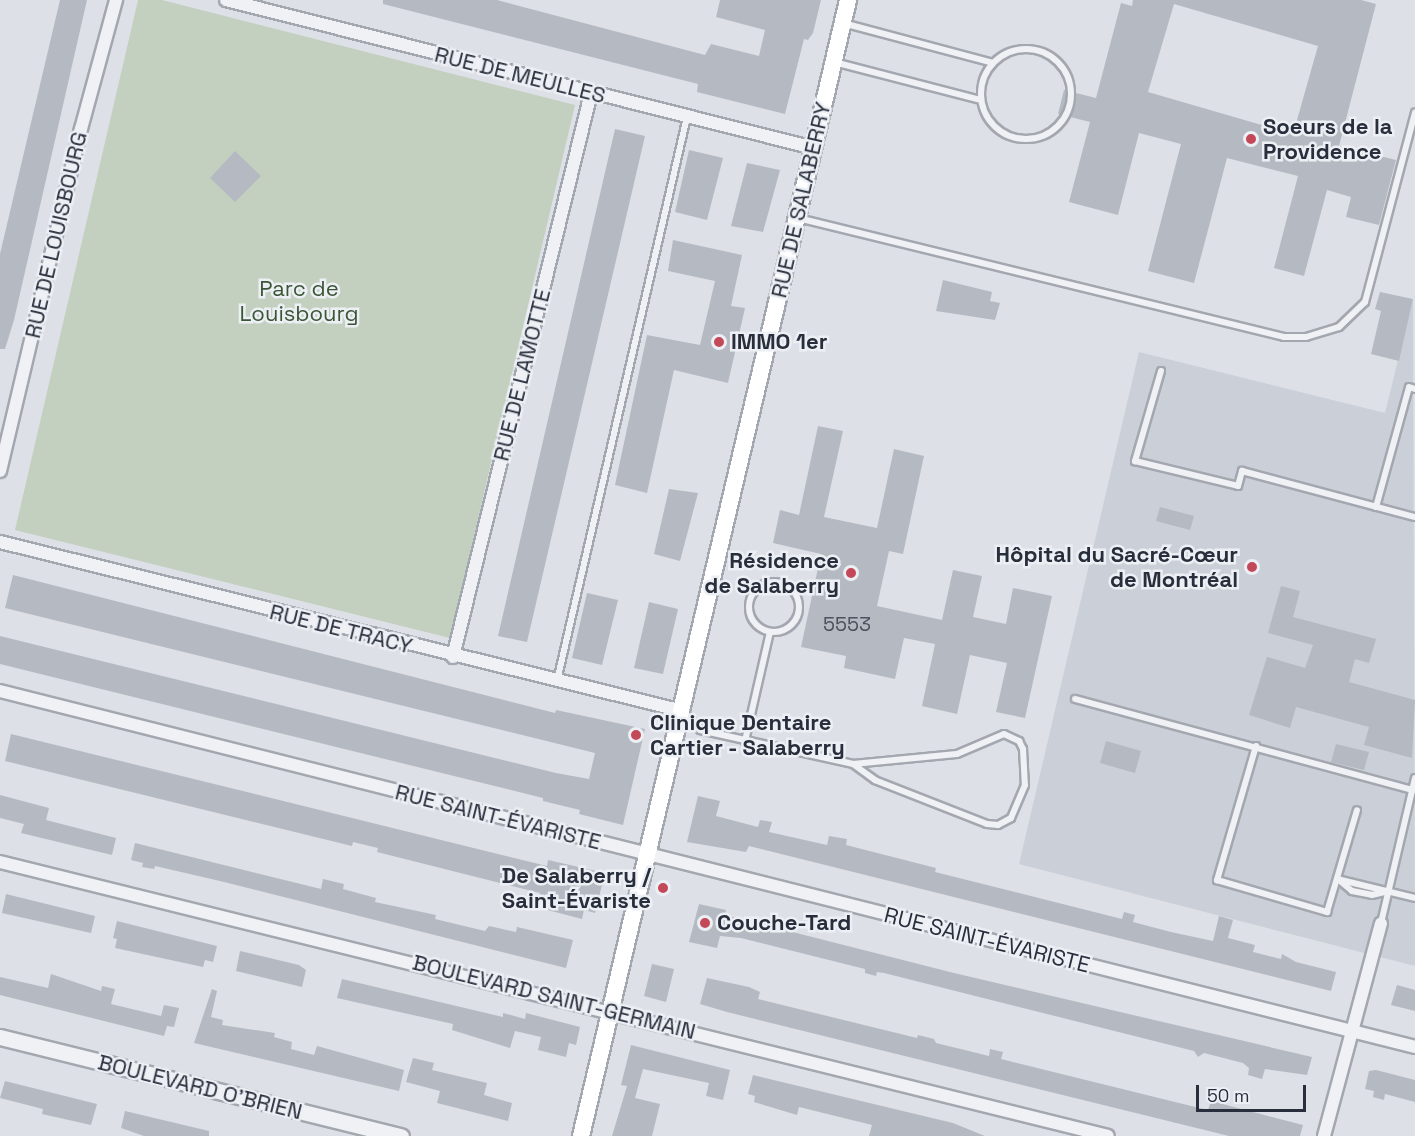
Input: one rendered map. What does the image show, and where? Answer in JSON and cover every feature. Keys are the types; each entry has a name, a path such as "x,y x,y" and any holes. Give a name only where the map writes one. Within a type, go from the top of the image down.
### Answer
{"main road":[{"name":"RUE DE SALABERRY","path":"582,1136 848,0"}],"street":[{"name":"RUE DE LOUISBOURG","path":"0,471 81,129 116,0"},
{"name":"RUE DE MEULLES","path":"226,0 814,148"},
{"name":"RUE DE LAMOTTE","path":"453,657 591,93"},
{"name":"RUE DE TRACY","path":"0,542 453,657 683,711"},
{"name":"RUE SAINT-ÉVARISTE","path":"0,691 1415,1047"},
{"name":"BOULEVARD SAINT-GERMAIN","path":"0,862 612,1011 1108,1136"},
{"path":"1324,1136 1381,922"},
{"name":"BOULEVARD O'BRIEN","path":"0,1037 401,1136"}],"lane":[{"path":"842,23 993,63"},
{"path":"1020,49 1050,56 1069,79 1069,109 1050,133 1021,140 994,127 981,100 981,86 993,63 1020,49"},
{"path":"833,62 981,100"},
{"path":"797,217 1261,331 1306,337 1339,327 1365,302 1415,113"},
{"path":"557,682 687,117"},
{"path":"1161,370 1135,461 1238,486 1242,471 1415,517"},
{"path":"1376,507 1409,387 1415,389"},
{"path":"779,582 798,598 798,615 787,628 770,632 751,618 748,602 756,588 779,582"},
{"path":"746,741 770,632"},
{"path":"1075,699 1413,790"},
{"path":"683,711 700,730 853,764 957,754 1004,734 1019,741 1023,749 1024,785 1011,818 998,825 987,824 875,780 853,764"},
{"path":"1256,746 1217,880 1327,912 1357,810"},
{"path":"1381,922 1412,808 1415,778"},
{"path":"1337,879 1352,891 1372,896 1391,891 1415,898"}],"shaded area":[{"name":"Hôpital du Sacré-Cœur de Montréal","path":"1413,299 1415,966 1019,864 1139,352 1385,413"}],"green space":[{"name":"Parc de Louisbourg","path":"138,0 162,0 575,105 450,638 15,530"}],"building":[{"path":"60,0 87,0 14,320 5,349 0,349 0,254"},
{"path":"383,0 497,0 705,55 711,44 759,56 765,30 716,17 720,0 821,0 813,33 808,40 804,39 785,114 697,92 698,84 383,4"},
{"name":"Soeurs de la Providence","path":"1133,0 1361,0 1376,4 1339,146 1396,160 1379,225 1346,217 1351,197 1327,190 1304,276 1274,268 1298,176 1227,158 1194,283 1148,271 1181,144 1139,133 1118,215 1069,202 1090,122 1058,114 1064,90 1096,98 1121,3 1132,6","holes":["1174,4 1318,46 1293,134 1148,92"]},
{"path":"615,129 645,136 527,642 498,636"},
{"path":"689,150 723,158 707,220 675,212"},
{"path":"235,151 261,176 235,202 210,178"},
{"path":"747,163 780,170 763,232 731,226"},
{"path":"673,240 742,255 731,306 745,308 728,383 674,370 647,493 615,485 647,335 700,345 715,281 668,271"},
{"path":"943,280 992,292 990,301 1000,303 995,320 936,311"},
{"path":"1380,292 1413,299 1399,361 1371,354 1381,311 1375,309"},
{"name":"Résidence de Salaberry","path":"818,426 843,431 824,517 877,528 894,449 924,456 903,554 889,551 877,606 942,620 953,570 982,576 973,617 1006,624 1013,588 1052,596 1025,718 996,712 1007,663 970,655 957,714 922,706 935,644 904,638 895,679 844,668 846,656 801,647 821,554 773,543 780,510 799,515"},
{"path":"669,489 698,493 680,561 654,554"},
{"path":"1160,507 1194,516 1190,530 1156,521"},
{"path":"13,575 555,713 556,710 645,729 623,825 579,814 580,810 543,801 543,798 0,664 0,636 556,773 589,779 595,753 5,608"},
{"path":"1281,586 1300,591 1293,617 1376,639 1369,663 1355,659 1349,682 1415,700 1412,758 1364,745 1369,727 1296,707 1290,728 1249,715 1267,657 1305,668 1313,645 1268,633"},
{"path":"587,593 618,600 602,665 572,658"},
{"path":"649,602 678,609 663,674 634,668"},
{"path":"11,734 547,866 548,860 605,873 595,913 584,910 582,919 536,907 540,893 377,852 378,848 353,842 352,846 5,761"},
{"path":"1106,741 1141,751 1135,773 1100,763"},
{"path":"1336,744 1369,752 1364,770 1331,762"},
{"path":"0,795 49,808 46,820 116,838 112,855 21,833 24,824 0,818"},
{"path":"698,796 720,801 716,816 758,827 760,820 772,822 769,832 827,845 829,836 847,839 846,845 936,868 935,872 1122,919 1124,912 1135,915 1133,922 1171,932 1213,941 1219,916 1233,920 1228,938 1255,945 1253,952 1281,959 1282,954 1296,962 1336,972 1331,991 749,846 746,852 687,842"},
{"path":"135,843 321,889 323,879 344,884 343,889 376,898 375,902 436,915 435,919 485,931 489,926 516,932 517,927 573,940 566,968 220,881 155,866 154,869 142,867 143,863 131,860"},
{"path":"6,894 95,916 91,933 2,913"},
{"path":"699,904 726,910 725,915 954,973 1312,1057 1307,1075 1265,1069 1262,1079 1248,1075 1249,1068 1243,1063 1204,1053 1198,1057 1194,1051 884,973 877,972 876,976 865,973 865,969 741,938 720,936 717,948 689,942"},
{"path":"117,921 217,946 213,962 205,960 203,967 115,948 117,939 113,938"},
{"path":"240,951 299,965 306,970 302,987 236,971"},
{"path":"652,964 674,969 666,1002 644,996"},
{"path":"51,974 101,991 102,986 115,989 111,1004 161,1016 164,1005 179,1008 174,1027 167,1026 164,1036 0,995 0,977 48,988"},
{"path":"707,978 749,987 760,992 758,999 917,1038 918,1035 934,1039 936,1043 989,1056 990,1049 1003,1052 1001,1059 1175,1102 1208,1110 1211,1101 1303,1125 1300,1136 1229,1136 700,1004"},
{"path":"342,979 503,1017 503,1013 525,1019 526,1013 580,1027 576,1045 569,1043 566,1057 538,1050 541,1037 515,1031 510,1048 452,1030 453,1024 337,998"},
{"path":"1397,985 1415,990 1415,1011 1391,1005"},
{"path":"212,989 217,991 211,1017 223,1020 222,1025 275,1033 274,1037 292,1042 291,1049 314,1055 317,1046 404,1070 399,1091 194,1043"},
{"path":"631,1045 730,1070 723,1100 706,1096 709,1083 643,1069 635,1098 660,1104 652,1136 612,1136 627,1086 621,1085"},
{"path":"413,1058 434,1063 432,1070 487,1083 484,1095 512,1103 508,1121 437,1103 440,1091 406,1082"},
{"path":"1376,1070 1415,1080 1415,1102 1385,1094 1384,1100 1373,1097 1374,1091 1365,1089 1369,1071"},
{"path":"753,1075 953,1123 985,1136 869,1136 872,1125 799,1107 797,1115 754,1102 755,1096 748,1094"},
{"path":"5,1081 97,1104 91,1125 42,1114 43,1109 0,1098"},
{"path":"125,1111 209,1131 209,1136 144,1136 121,1128"}],"place":[{"name":"Soeurs de la Providence","path":"1251,139"},
{"name":"IMMO 1er","path":"719,342"},
{"name":"Hôpital du Sacré-Cœur de Montréal","path":"1252,567"},
{"name":"Résidence de Salaberry","path":"851,573"},
{"name":"Clinique Dentaire Cartier - Salaberry","path":"636,735"},
{"name":"De Salaberry / Saint-Évariste","path":"663,888"},
{"name":"Couche-Tard","path":"705,923"}]}
